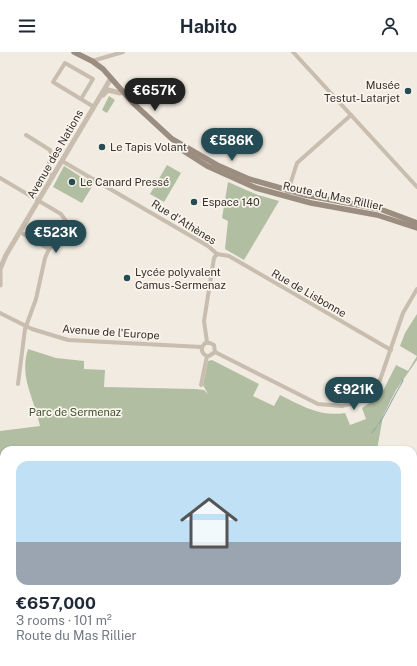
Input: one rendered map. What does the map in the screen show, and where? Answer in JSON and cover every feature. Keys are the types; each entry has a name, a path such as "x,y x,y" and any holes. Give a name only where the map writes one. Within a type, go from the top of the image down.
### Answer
{"main road":[{"name":"Route du Mas Rillier","path":"74,52 94,63 157,126 186,148 249,179 288,190 380,209 417,223"},
{"name":"Route du Mas Rillier","path":"110,80 120,93 164,137 194,158 244,183 286,197 311,203 378,214 417,228"}],"street":[{"path":"94,63 123,52"},
{"path":"293,52 417,187"},
{"path":"81,99 93,79 65,63 53,82 94,107"},
{"name":"Avenue des Nations","path":"0,285 0,268 3,262 110,80"},
{"path":"100,98 108,90 120,93"},
{"path":"286,197 297,163 351,115"},
{"path":"26,135 50,150 52,158 46,171 53,177"},
{"name":"Rue d'Athènes","path":"62,161 208,246 217,254 214,258 204,321 207,342"},
{"path":"0,178 39,200 65,217 66,221 60,238 49,249 45,258 36,299 26,327 18,384"},
{"path":"20,232 49,249"},
{"name":"Rue de Lisbonne","path":"217,254 229,256 391,350"},
{"path":"215,352 307,400 328,406 351,404 371,391 383,372 406,306 417,289"},
{"path":"406,306 417,295"},
{"name":"Avenue de l'Europe","path":"0,313 26,327 54,337 76,341 202,347"},
{"path":"207,356 203,354 202,347 207,342 214,345 215,352"},
{"path":"207,356 215,352"},
{"path":"201,385 207,356"}],"green space":[{"path":"109,96 115,100 107,113 102,110"},
{"path":"167,165 181,173 164,202 150,194"},
{"path":"64,166 86,180 88,178 95,182 82,203 53,187"},
{"path":"228,182 258,195 279,201 244,260 225,249 228,221 222,218"},
{"path":"417,314 417,356 400,346 405,333"},
{"name":"Parc de Sermenaz","path":"28,349 56,358 84,361 84,369 105,370 104,387 195,389 204,390 208,394 203,385 208,361 212,360 259,384 253,396 274,406 280,395 311,410 336,414 345,413 350,425 366,419 362,408 375,399 384,389 396,365 408,371 417,356 417,360 396,390 383,416 378,446 0,446 0,431 40,426 26,378 25,369"}],"waterway":[{"path":"379,424 403,381 402,379"},
{"path":"372,433 377,426"}],"place":[{"name":"Musée Testut-Latarjet","path":"408,91"},
{"name":"Le Tapis Volant","path":"102,147"},
{"name":"Le Canard Pressé","path":"72,182"},
{"name":"Espace 140","path":"194,202"},
{"name":"Lycée polyvalent Camus-Sermenaz","path":"127,278"}]}
